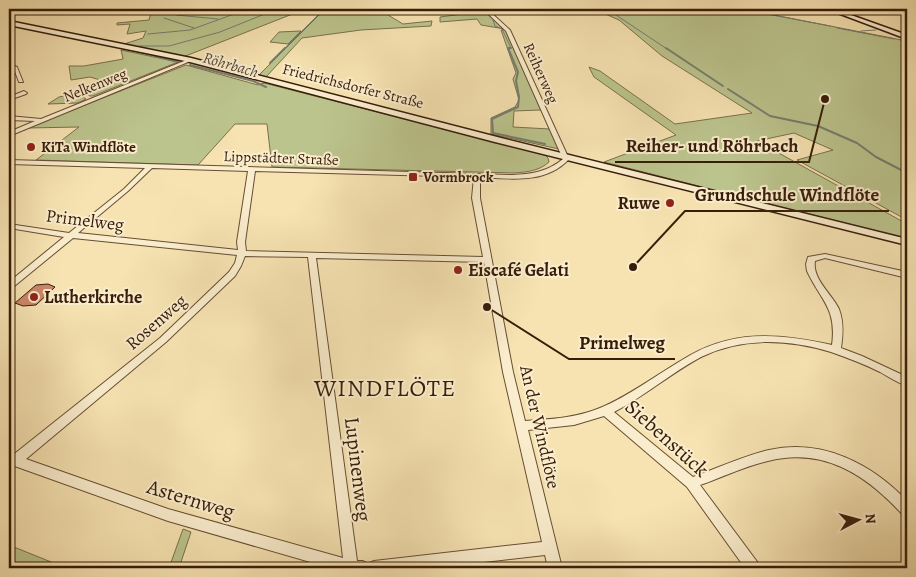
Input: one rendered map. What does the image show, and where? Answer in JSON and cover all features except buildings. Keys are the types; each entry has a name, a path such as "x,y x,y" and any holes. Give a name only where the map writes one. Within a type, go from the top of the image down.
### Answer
{"main road":[{"path":"830,9 907,37"},
{"name":"Friedrichsdorfer Straße","path":"9,23 191,60 907,242"}],"street":[{"name":"Reiherweg","path":"485,9 508,30 564,155"},
{"name":"Nelkenweg","path":"9,134 191,60"},
{"path":"9,69 15,68 21,81"},
{"path":"9,99 24,93"},
{"path":"9,118 42,120"},
{"name":"Lippstädter Straße","path":"9,162 532,176 564,162 566,159 564,155"},
{"path":"9,286 150,166"},
{"name":"Rosenweg","path":"12,460 164,340 232,274 240,263 242,253 241,242 252,169"},
{"name":"An der Windflöte","path":"477,176 476,198 520,426 555,568"},
{"name":"Primelweg","path":"9,226 70,235 242,253 487,260"},
{"name":"Lupinenweg","path":"312,256 357,568"},
{"path":"836,350 839,330 838,319 830,300 811,270 809,263 811,259 825,256 907,275"},
{"path":"520,426 574,421 606,411 699,354 716,346 744,338 795,341 836,350 907,382"},
{"name":"Siebenstück","path":"606,411 691,483 753,568"},
{"path":"691,483 762,457 780,453 803,452 824,454 844,461 863,472 885,487 907,510"},
{"name":"Asternweg","path":"12,460 168,515 357,568"},
{"path":"374,568 550,548"}],"green space":[{"path":"152,9 297,9 295,13 183,57 124,44 143,38 146,31 127,34 130,24 117,25 117,23 149,20"},
{"path":"325,9 404,9 388,15 403,24 432,21 431,26 361,30 302,38 266,77 259,75"},
{"path":"594,9 743,9 907,41 907,220 797,160 833,150 794,133 757,141 907,224 907,239 604,162 676,135 594,77 589,67 600,71 675,124 752,113 662,56 619,20"},
{"path":"486,11 505,29 481,25 477,19 440,22 440,17"},
{"path":"501,30 506,30 541,110 514,111 513,127 550,129 559,149 491,134 491,118 515,107 519,100 513,79 516,73"},
{"path":"301,31 288,44 270,42 279,32"},
{"path":"121,50 178,62 93,96 78,89 100,80 90,77 71,80 69,66 84,66 123,59"},
{"path":"186,65 258,85 264,83 545,155 549,162 537,169 514,173 272,167 267,124 235,124 198,165 36,160 79,127 27,128"},
{"path":"78,93 86,99 78,103 48,104 59,97"},
{"path":"183,529 191,532 179,568 169,568"},
{"path":"9,545 66,568 9,568"}],"waterway":[{"path":"219,9 240,11"},
{"path":"148,34 190,30 248,9"},
{"name":"Röhrbach","path":"139,46 169,46 220,32 277,9"},
{"path":"270,63 324,9"},
{"path":"607,9 667,49"},
{"path":"741,9 830,26"},
{"path":"826,9 885,31"},
{"path":"176,15 218,19"},
{"path":"164,18 194,28"},
{"path":"493,20 495,26 502,29 511,48"},
{"path":"837,28 894,39"},
{"path":"861,31 876,30"},
{"path":"900,40 907,41"},
{"path":"666,48 723,86"},
{"name":"Röhrbach","path":"129,49 178,62"},
{"path":"508,49 518,72 516,81 519,97 518,107 492,119 493,133 545,144"},
{"name":"Röhrbach","path":"190,65 253,81 266,87"},
{"path":"728,89 770,116 818,126 857,143 876,157 907,173"}],"place":[{"name":"Reiher- und Röhrbach","path":"825,99"},
{"name":"KiTa Windflöte","path":"31,147"},
{"name":"Vormbrock","path":"413,177"},
{"name":"Ruwe","path":"670,203"},
{"name":"Grundschule Windflöte","path":"633,267"},
{"name":"Eiscafé Gelati","path":"458,270"},
{"name":"Lutherkirche","path":"34,297"},
{"name":"Primelweg","path":"487,307"}],"district":[{"name":"WINDFLÖTE","path":"385,388"}]}
